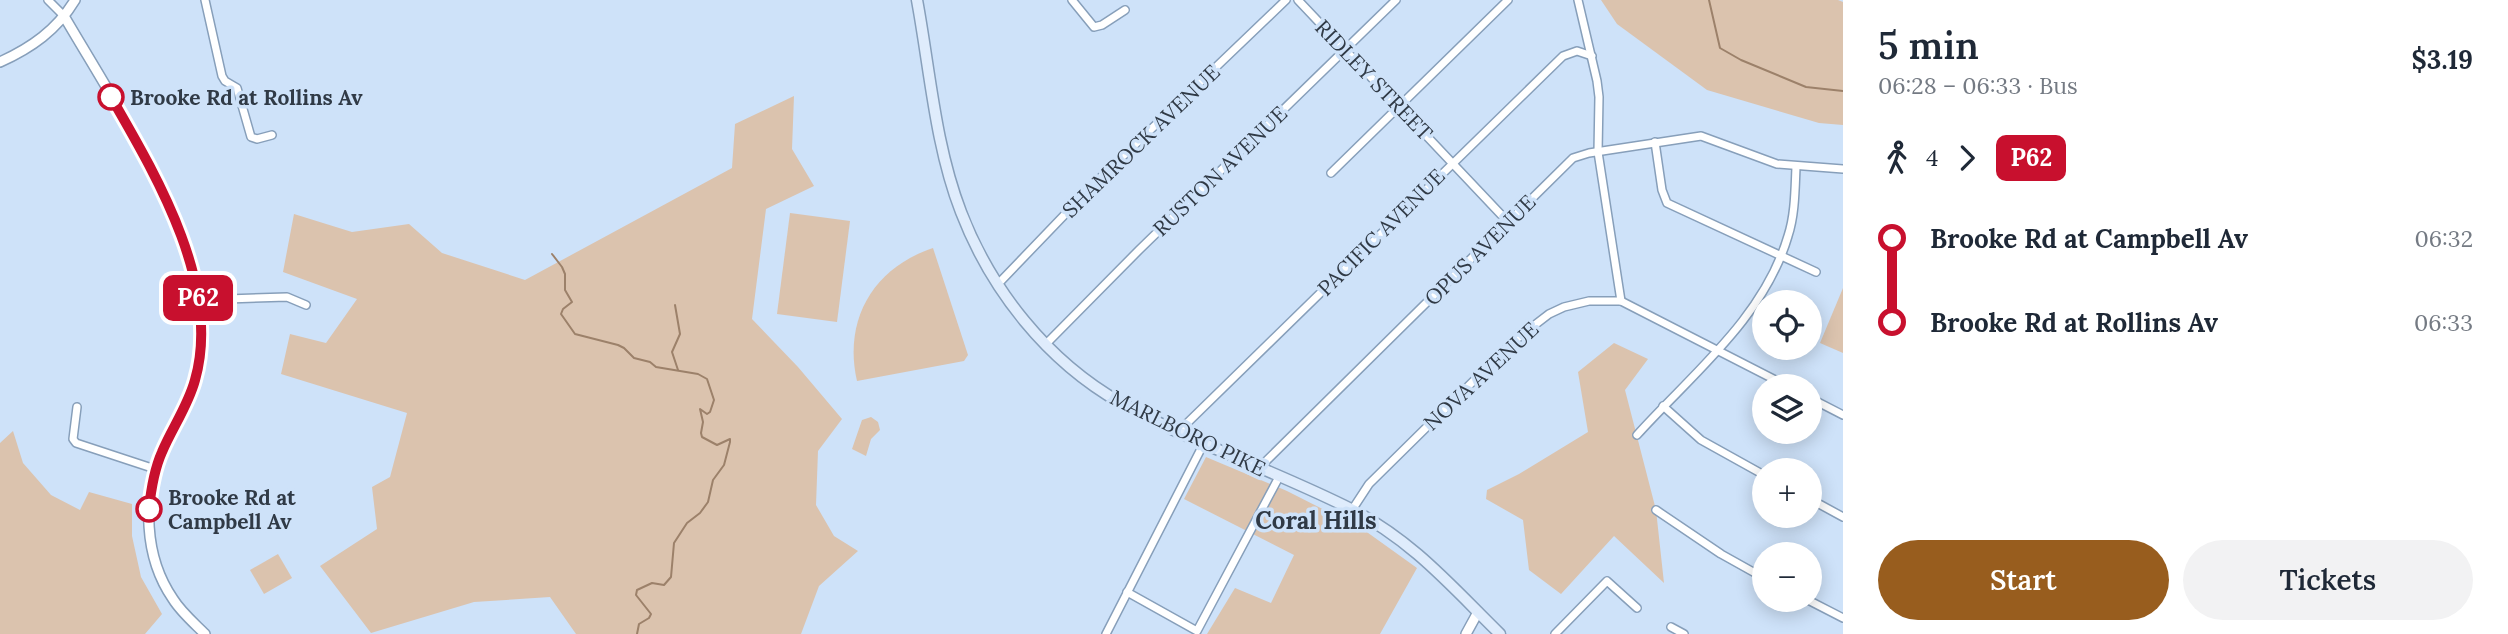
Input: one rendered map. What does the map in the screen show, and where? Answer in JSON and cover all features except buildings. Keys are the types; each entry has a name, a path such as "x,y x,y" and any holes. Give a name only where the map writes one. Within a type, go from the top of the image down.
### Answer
{"main road":[{"name":"MARLBORO PIKE","path":"920,1 938,121 950,178 969,231 1017,312 1046,344 1106,394 1178,432 1352,510 1383,528 1429,561 1500,634"}],"street":[{"path":"48,0 64,16 159,184 180,234 198,300 201,334 199,364 189,400 155,469 149,511 153,555 159,572 173,600 205,634"},
{"path":"0,62 34,45 64,16 75,0"},
{"path":"205,0 222,76 238,89 251,137 257,139 272,135"},
{"path":"1072,0 1094,27 1125,10"},
{"name":"SHAMROCK AVENUE","path":"998,284 1098,180 1286,0"},
{"name":"RIDLEY STREET","path":"1298,0 1508,222"},
{"name":"RUSTON AVENUE","path":"1046,344 1396,0"},
{"path":"1331,173 1508,0"},
{"path":"1577,0 1592,56 1599,97 1598,152 1621,300"},
{"name":"PACIFIC AVENUE","path":"1178,432 1563,56 1577,51 1592,56"},
{"name":"OPUS AVENUE","path":"1259,468 1569,161 1583,154 1654,142 1706,137 1768,162 1796,167 1843,169"},
{"path":"1654,142 1662,190 1667,203 1816,272"},
{"path":"1637,435 1757,304 1787,239 1792,218 1796,167"},
{"path":"198,300 286,297 306,305"},
{"name":"NOVA AVENUE","path":"1352,510 1376,477 1530,328 1564,307 1589,300 1621,300 1763,374"},
{"path":"1822,404 1843,415"},
{"path":"1663,406 1700,440 1752,468"},
{"path":"77,407 73,439 76,443 155,469"},
{"path":"1106,634 1204,443"},
{"path":"1127,592 1197,631 1279,477"},
{"path":"1822,506 1843,517"},
{"path":"1656,510 1721,554 1752,571"},
{"path":"1555,634 1608,581 1637,608"},
{"path":"1822,607 1843,618"},
{"path":"1466,634 1478,612"},
{"path":"1671,627 1684,634"}],"shaded area":[{"path":"1601,0 1843,2 1843,125 1819,123 1707,90 1617,24"},
{"path":"794,96 792,149 814,186 766,209 752,319 842,419 818,451 816,505 834,536 858,551 819,586 801,634 576,634 550,597 474,602 371,633 320,566 377,529 372,487 390,477 407,413 281,374 290,334 326,343 357,299 283,272 294,214 352,232 409,224 442,253 525,280 732,168 735,124"},
{"path":"790,213 850,221 837,322 777,314"},
{"path":"933,248 968,355 964,361 857,381 855,337 859,317 867,299 894,269"},
{"path":"1843,288 1843,353 1822,344"},
{"path":"1614,343 1648,359 1625,390 1656,510 1664,583 1614,536 1561,594 1529,570 1523,520 1486,499 1487,490 1588,432 1578,372"},
{"path":"871,417 878,422 880,430 871,439 866,456 852,449 862,420"},
{"path":"13,431 23,463 51,495 80,510 89,492 132,504 132,536 141,577 162,614 145,634 0,634 0,443"},
{"path":"1206,457 1287,491 1364,530 1417,568 1380,634 1207,634 1235,588 1271,603 1294,555 1184,499"},
{"path":"278,554 292,578 264,594 250,570"}],"waterway":[{"path":"1709,0 1720,48 1741,60 1806,87 1843,91"},
{"path":"552,254 565,274 565,290 572,302 561,314 575,334 618,345 634,358 650,362 656,367 698,374 707,379 714,400 707,414 700,409 702,437 717,445 730,439 724,465 713,480 708,502 700,513 687,523 674,543 671,577 664,585 652,583 637,590 636,595 651,614 639,624 637,634"},
{"path":"675,305 680,334 672,352 678,370"}],"bus line":[{"name":"P62","path":"111,97 159,184 180,234 193,277 201,318 199,364 195,381 189,400 155,469 149,509"}],"place":[{"name":"Brooke Rd at Rollins Av","path":"111,97"},
{"name":"Brooke Rd at Campbell Av","path":"149,509"}],"district":[{"name":"Coral Hills","path":"1316,520"}]}
